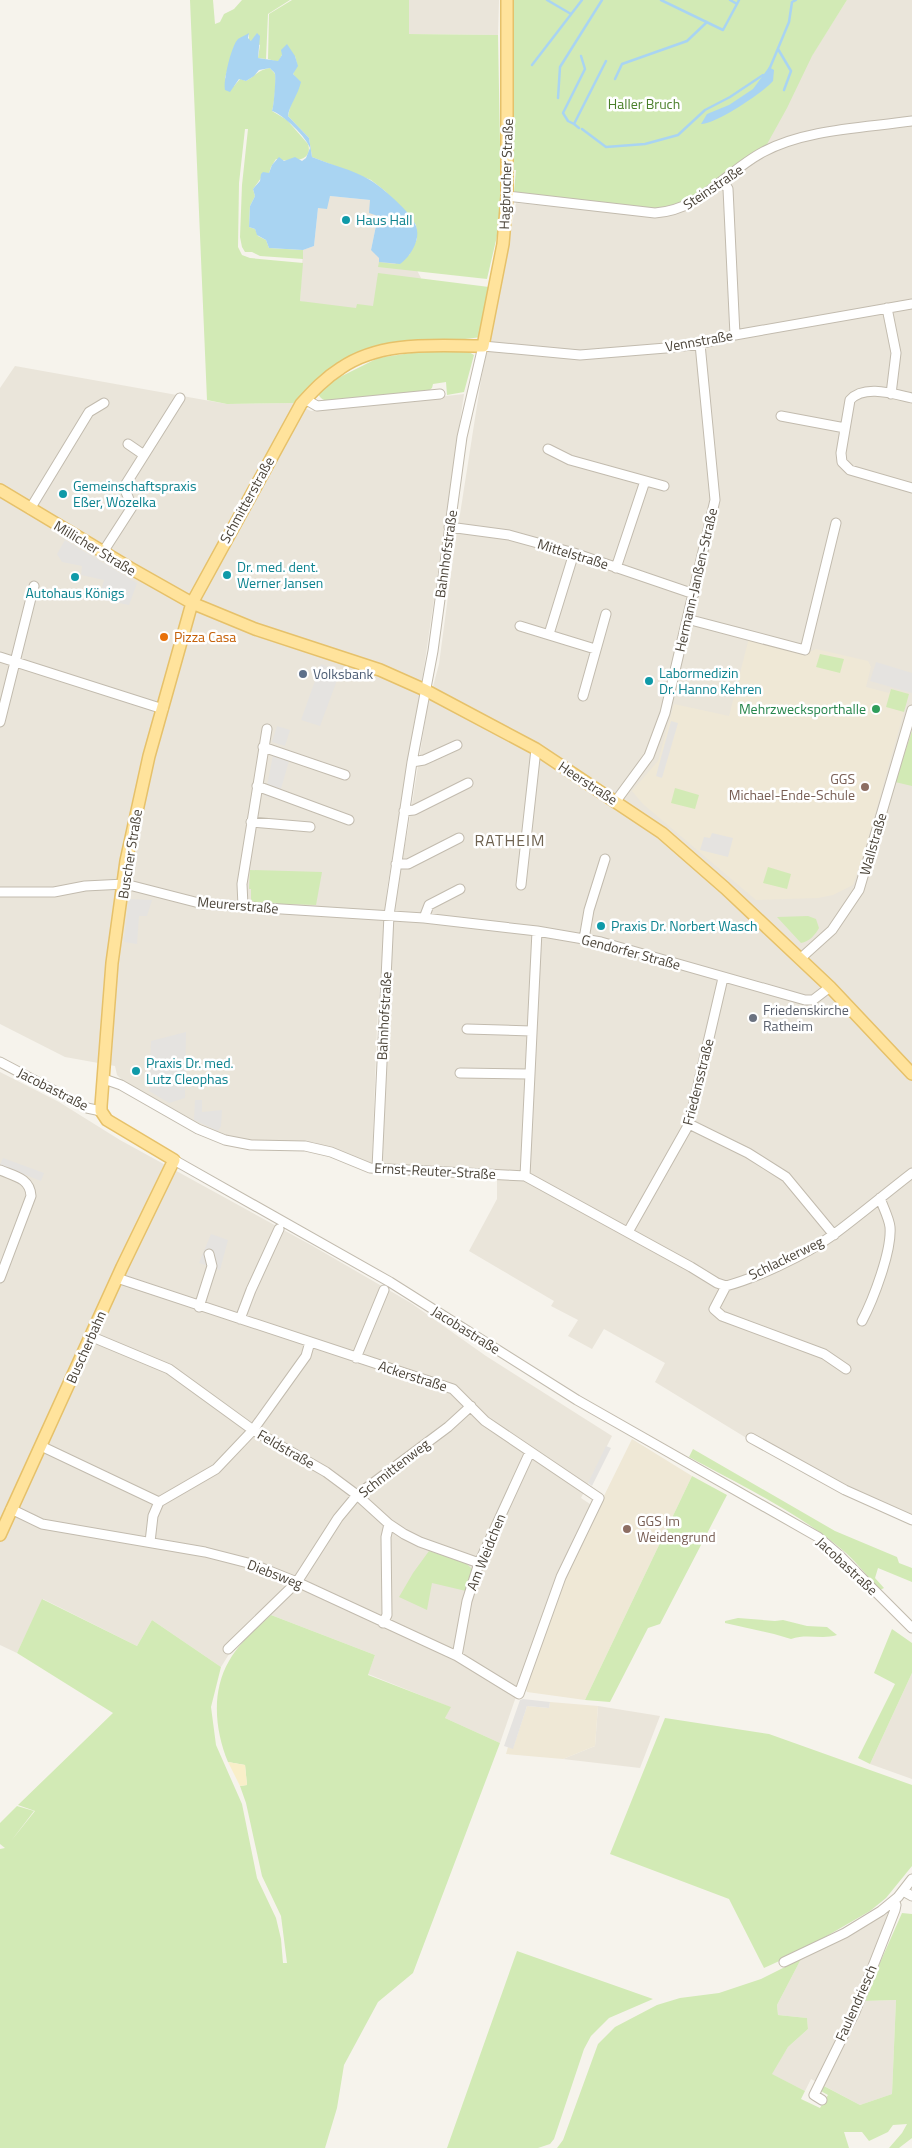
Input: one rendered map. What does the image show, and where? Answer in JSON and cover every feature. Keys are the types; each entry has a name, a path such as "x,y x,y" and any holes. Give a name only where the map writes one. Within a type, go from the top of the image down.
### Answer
{"main road":[{"name":"Hagbrucher Straße","path":"483,346 503,244 507,196 507,0"},
{"name":"Schmitterstraße","path":"192,602 278,444 305,400 322,383 342,367 364,357 404,346 483,346"},
{"name":"Millicher Straße","path":"0,490 103,552 192,602"},
{"name":"Heerstraße","path":"192,602 255,629 380,670 425,690 536,749 616,801 662,833 749,909 801,958 911,1071"},
{"name":"Buscher Straße","path":"101,1111 112,962 126,861 141,788 192,602"},
{"name":"Jacobastraße","path":"101,1111 107,1120 174,1160"},
{"name":"Buscherbahn","path":"0,1535 90,1336 174,1160"}],"street":[{"name":"Steinstraße","path":"507,196 646,212 668,212 695,202 762,153 797,138 912,121"},
{"path":"723,181 728,189 735,334"},
{"name":"Vennstraße","path":"483,346 580,355 700,344 735,334 912,304"},
{"path":"887,308 896,353 892,394"},
{"name":"Hermann-Janßen-Straße","path":"616,801 649,756 659,732 694,594 714,500 700,344"},
{"name":"Bahnhofstraße","path":"377,1168 389,915 412,762 433,651 462,437 483,346"},
{"path":"912,398 863,391 854,396 850,400 841,453 842,462 845,467 912,488"},
{"path":"305,400 317,406 440,394"},
{"path":"103,552 132,507 124,487 180,398"},
{"path":"30,509 89,412 104,403"},
{"path":"781,416 846,428"},
{"path":"128,444 144,455"},
{"path":"548,449 570,460 664,486"},
{"path":"616,568 645,481"},
{"path":"687,619 805,650 836,523"},
{"name":"Mittelstraße","path":"450,527 509,535 574,553 694,594"},
{"path":"549,634 574,553"},
{"path":"0,722 34,586"},
{"path":"583,696 606,614"},
{"path":"520,626 595,649"},
{"path":"0,657 163,710"},
{"name":"Wallstraße","path":"801,958 832,930 859,890 912,710"},
{"path":"243,906 242,884 267,729"},
{"path":"412,762 424,760 457,745"},
{"path":"263,747 345,775"},
{"path":"521,885 536,749"},
{"path":"404,811 414,810 468,783"},
{"path":"257,786 349,820"},
{"path":"251,822 310,826"},
{"path":"396,864 408,864 459,838"},
{"path":"584,939 589,910 605,858"},
{"name":"Meurerstraße","path":"0,892 54,892 85,886 124,884 203,904 389,915"},
{"path":"424,918 429,905 460,889"},
{"name":"Gendorfer Straße","path":"389,915 537,931 601,942 804,1000 813,1000 830,987"},
{"path":"525,1176 537,931"},
{"name":"Friedensstraße","path":"628,1232 689,1124 723,978"},
{"path":"467,1029 531,1031"},
{"name":"Jacobastraße","path":"0,1062 87,1108 101,1111"},
{"path":"460,1073 529,1074"},
{"name":"Ernst-Reuter-Straße","path":"104,1079 121,1085 218,1139 251,1145 305,1146 331,1152 370,1168 525,1176 717,1283 726,1286"},
{"path":"689,1124 748,1154 786,1177 834,1234"},
{"name":"Jacobastraße","path":"174,1160 390,1282 577,1400 818,1538 839,1555 912,1628"},
{"path":"0,1170 23,1179 31,1189 32,1196 0,1278"},
{"name":"Schlackerweg","path":"726,1286 792,1259 834,1234 912,1173"},
{"path":"862,1321 872,1303 888,1247 890,1227 880,1198"},
{"path":"240,1319 279,1229"},
{"path":"199,1306 212,1266 209,1254"},
{"name":"Ackerstraße","path":"117,1278 453,1389 485,1420 599,1498 561,1577 519,1694"},
{"path":"726,1286 714,1309 722,1316 824,1354 846,1369"},
{"path":"356,1358 384,1290"},
{"name":"Feldstraße","path":"90,1336 169,1369 253,1430 326,1472 389,1524 420,1542 479,1563"},
{"path":"150,1542 153,1516 159,1502 216,1469 253,1430 306,1356 310,1342"},
{"name":"Schmittenweg","path":"228,1649 297,1582 338,1518 357,1496 448,1427 471,1406"},
{"path":"750,1438 845,1490 912,1520"},
{"path":"41,1446 159,1502"},
{"name":"Am Weidchen","path":"457,1656 467,1601 479,1563 530,1452"},
{"name":"Diebsweg","path":"11,1509 42,1524 206,1552 252,1564 297,1582 457,1656 519,1694"},
{"path":"383,1623 387,1615 386,1537 389,1524"},
{"path":"784,1962 845,1933 881,1911 894,1901 912,1880"},
{"path":"903,1891 912,1896"},
{"name":"Faulendriesch","path":"822,2100 814,2095 855,2012 895,1910 896,1905 894,1901"}],"shaded area":[{"path":"408,0 499,0 498,35 409,34"},
{"path":"847,0 912,0 912,1524 865,1504 810,1477 655,1382 665,1363 604,1329 592,1349 568,1336 578,1320 551,1306 554,1301 469,1251 497,1199 497,1170 381,1167 393,906 408,829 427,709 439,664 453,559 481,380 516,203 659,215 682,212 705,201 757,159 769,123"},
{"name":"Haus Hall","path":"330,196 370,200 378,216 371,250 409,255 421,278 372,320 300,301 303,250 314,246 318,208"},
{"path":"15,366 227,404 294,403 311,411 464,394 424,668 387,889 377,1026 372,1165 313,1142 245,1140 222,1136 123,1081 117,1075 115,1066 65,1057 0,1024 0,388"},
{"path":"65,540 137,583 129,605 99,599 104,580 81,575 82,566 62,562 57,554"},
{"path":"749,638 809,652 816,649 868,661 871,667 866,687 889,693 891,689 909,694 864,853 853,885 833,895 818,898 756,900 643,804 632,791 658,761 674,704 729,716"},
{"path":"876,662 912,673 912,693 870,681"},
{"path":"321,664 340,672 320,726 301,720"},
{"path":"671,721 678,723 662,778 656,776"},
{"path":"277,726 290,730 285,746 272,742"},
{"path":"273,755 289,761 278,799 265,796"},
{"path":"712,833 733,838 728,857 700,850 704,837 710,838"},
{"path":"129,899 152,900 147,916 139,916 137,944 124,942"},
{"path":"186,1032 185,1098 169,1103 149,1091 151,1041"},
{"path":"0,1072 59,1102 120,1140 311,1245 411,1303 486,1356 612,1436 581,1498 593,1506 555,1584 500,1743 445,1718 450,1707 368,1674 375,1655 271,1615 231,1651 221,1667 152,1620 137,1646 43,1599 17,1653 0,1645"},
{"path":"195,1100 202,1100 202,1112 222,1110 221,1126 218,1131 194,1120"},
{"path":"3,1158 44,1173 41,1181 0,1165"},
{"path":"211,1234 228,1240 220,1270 199,1263"},
{"name":"GGS Im Weidengrund","path":"632,1439 692,1476 585,1700 527,1692 525,1687 562,1581"},
{"path":"606,1446 611,1448 592,1486 588,1483"},
{"path":"912,1673 912,1779 870,1764"},
{"path":"520,1700 550,1702 549,1708 527,1706 513,1749 504,1746"},
{"path":"550,1702 598,1706 595,1746 563,1759 506,1754 508,1747 513,1748 527,1706 549,1708"},
{"path":"598,1706 660,1716 640,1768 563,1759 595,1746"},
{"path":"890,1910 892,1913 863,2001 896,2000 892,2094 860,2105 811,2079 805,2091 771,2074 788,2047 808,2029 807,2018 778,2015 777,2005 801,1959"}],"green space":[{"path":"190,0 213,0 215,24 220,22 224,14 234,9 242,0 290,0 268,14 266,59 258,58 260,45 249,40 249,34 234,47 225,78 234,86 240,79 246,81 270,68 276,76 272,111 287,120 308,144 309,150 304,158 293,161 276,159 269,173 261,178 253,189 255,196 250,206 249,227 255,229 258,236 266,240 269,248 303,250 303,259 260,256 252,252 245,252 242,247 240,237 242,185 248,129 245,129 239,183 238,247 242,255 250,258 303,263 300,301 356,308 357,304 373,306 378,273 489,287 482,337 380,349 294,403 227,404 207,400"},
{"path":"292,0 409,0 409,34 498,35 500,223 487,279 378,267 379,262 395,264 409,255 417,239 416,225 385,191 371,180 312,157 309,138 288,116 297,79 293,74 297,64 295,56 282,55 278,62 268,59 269,14"},
{"name":"Haller Bruch","path":"514,0 847,0 812,56 766,146 692,202 666,212 514,192 516,170 514,170"},
{"path":"459,350 474,355 464,392 447,395 446,382 433,384 432,388 426,393 328,401 321,398 318,393 334,380 378,358 411,353"},
{"path":"820,654 844,659 840,673 816,667"},
{"path":"891,689 909,694 904,712 886,707"},
{"path":"912,731 912,786 895,782"},
{"path":"675,788 699,795 695,809 671,803"},
{"path":"768,867 791,874 787,889 763,883"},
{"path":"250,870 322,872 316,905 254,903 251,899 251,889 249,889"},
{"path":"808,916 816,919 819,928 812,937 801,943 777,917"},
{"path":"693,1449 835,1531 897,1557 899,1563 912,1568 912,1582 878,1568 875,1578 884,1588 880,1590 850,1557 829,1539 791,1513 689,1457"},
{"path":"692,1476 727,1495 660,1624 648,1628 610,1702 585,1700"},
{"path":"429,1551 466,1563 472,1569 466,1591 432,1583 427,1610 399,1597"},
{"path":"42,1599 137,1646 152,1620 221,1667 211,1707 216,1745 242,1804 257,1878 276,1918 281,1939 283,1963 287,1963 281,1916 262,1876 246,1803 240,1786 247,1785 245,1765 228,1762 218,1724 217,1698 223,1673 233,1654 248,1636 271,1615 375,1655 368,1675 451,1707 445,1718 500,1743 413,1973 378,2002 344,2065 337,2108 325,2148 0,2148 0,1849 5,1848 0,1844 0,1823 17,1806 34,1811 11,1841 35,1811 18,1805 113,1713 17,1653"},
{"path":"738,1618 783,1620 807,1626 827,1627 837,1635 791,1639 725,1623 725,1621"},
{"path":"892,1629 912,1643 912,1673 870,1764 858,1758 895,1684 874,1673"},
{"path":"665,1718 769,1734 912,1785 912,1866 886,1898 870,1911 799,1952 764,1968 729,1899 610,1854"},
{"path":"902,1913 912,1914 912,2138 899,2148 889,2148 907,2124 893,2125 888,2132 869,2141 862,2132 844,2132 849,2148 557,2148 563,2140 598,2044 615,2027 657,2005 680,1998 719,1993 761,1979 801,1959 777,2005 778,2015 807,2018 808,2029 788,2047 772,2074 805,2091 801,2099 820,2108 828,2095 819,2090 822,2085 860,2105 892,2094 896,2000 863,2001"},
{"path":"517,1951 653,1999 609,2018 591,2036 584,2049 554,2139 550,2144 538,2148 447,2148"}],"sand":[{"path":"228,1762 245,1765 247,1785 240,1786"}],"water":[{"path":"249,33 248,38 251,41 257,33 260,36 258,58 278,61 282,55 281,50 287,44 295,56 298,66 293,74 301,82 288,116 309,138 312,157 349,170 370,180 382,188 409,214 416,226 416,242 408,257 400,264 379,262 379,258 371,250 378,216 369,213 370,200 330,196 327,209 318,208 314,246 303,250 269,248 266,240 257,235 255,229 249,227 250,206 255,196 253,189 260,181 261,174 263,172 269,173 272,165 279,157 284,161 295,157 302,161 306,158 310,148 294,127 272,111 275,76 270,68 259,70 246,81 239,79 230,92 225,90 226,72 235,43 238,39"},
{"path":"769,67 774,70 773,81 768,86 727,114 701,124 707,114 729,105 753,89"}],"waterway":[{"path":"547,0 571,14"},
{"path":"532,65 582,0"},
{"path":"558,98 560,67 602,0"},
{"path":"661,0 723,30 737,4"},
{"path":"730,0 737,4 739,0"},
{"path":"769,70 789,22 792,2 796,0"},
{"path":"615,79 622,64 687,41 707,22"},
{"path":"778,49 791,71 784,90"},
{"path":"574,124 568,121 563,113 585,69 581,56"},
{"path":"579,128 574,124 606,61"},
{"path":"582,129 606,147 645,144 678,135 705,110 730,97 763,75"}],"place":[{"name":"Haus Hall","path":"346,220"},
{"name":"Gemeinschaftspraxis Eßer, Wozelka","path":"63,494"},
{"name":"Dr. med. dent. Werner Jansen","path":"227,575"},
{"name":"Autohaus Königs","path":"75,577"},
{"name":"Pizza Casa","path":"164,637"},
{"name":"Volksbank","path":"303,674"},
{"name":"Labormedizin Dr. Hanno Kehren","path":"649,681"},
{"name":"Mehrzwecksporthalle","path":"876,709"},
{"name":"GGS Michael-Ende-Schule","path":"865,787"},
{"name":"Praxis Dr. Norbert Wasch","path":"601,926"},
{"name":"Friedenskirche Ratheim","path":"753,1018"},
{"name":"Praxis Dr. med. Lutz Cleophas","path":"136,1071"},
{"name":"GGS Im Weidengrund","path":"627,1529"}],"district":[{"name":"RATHEIM","path":"510,840"}]}
